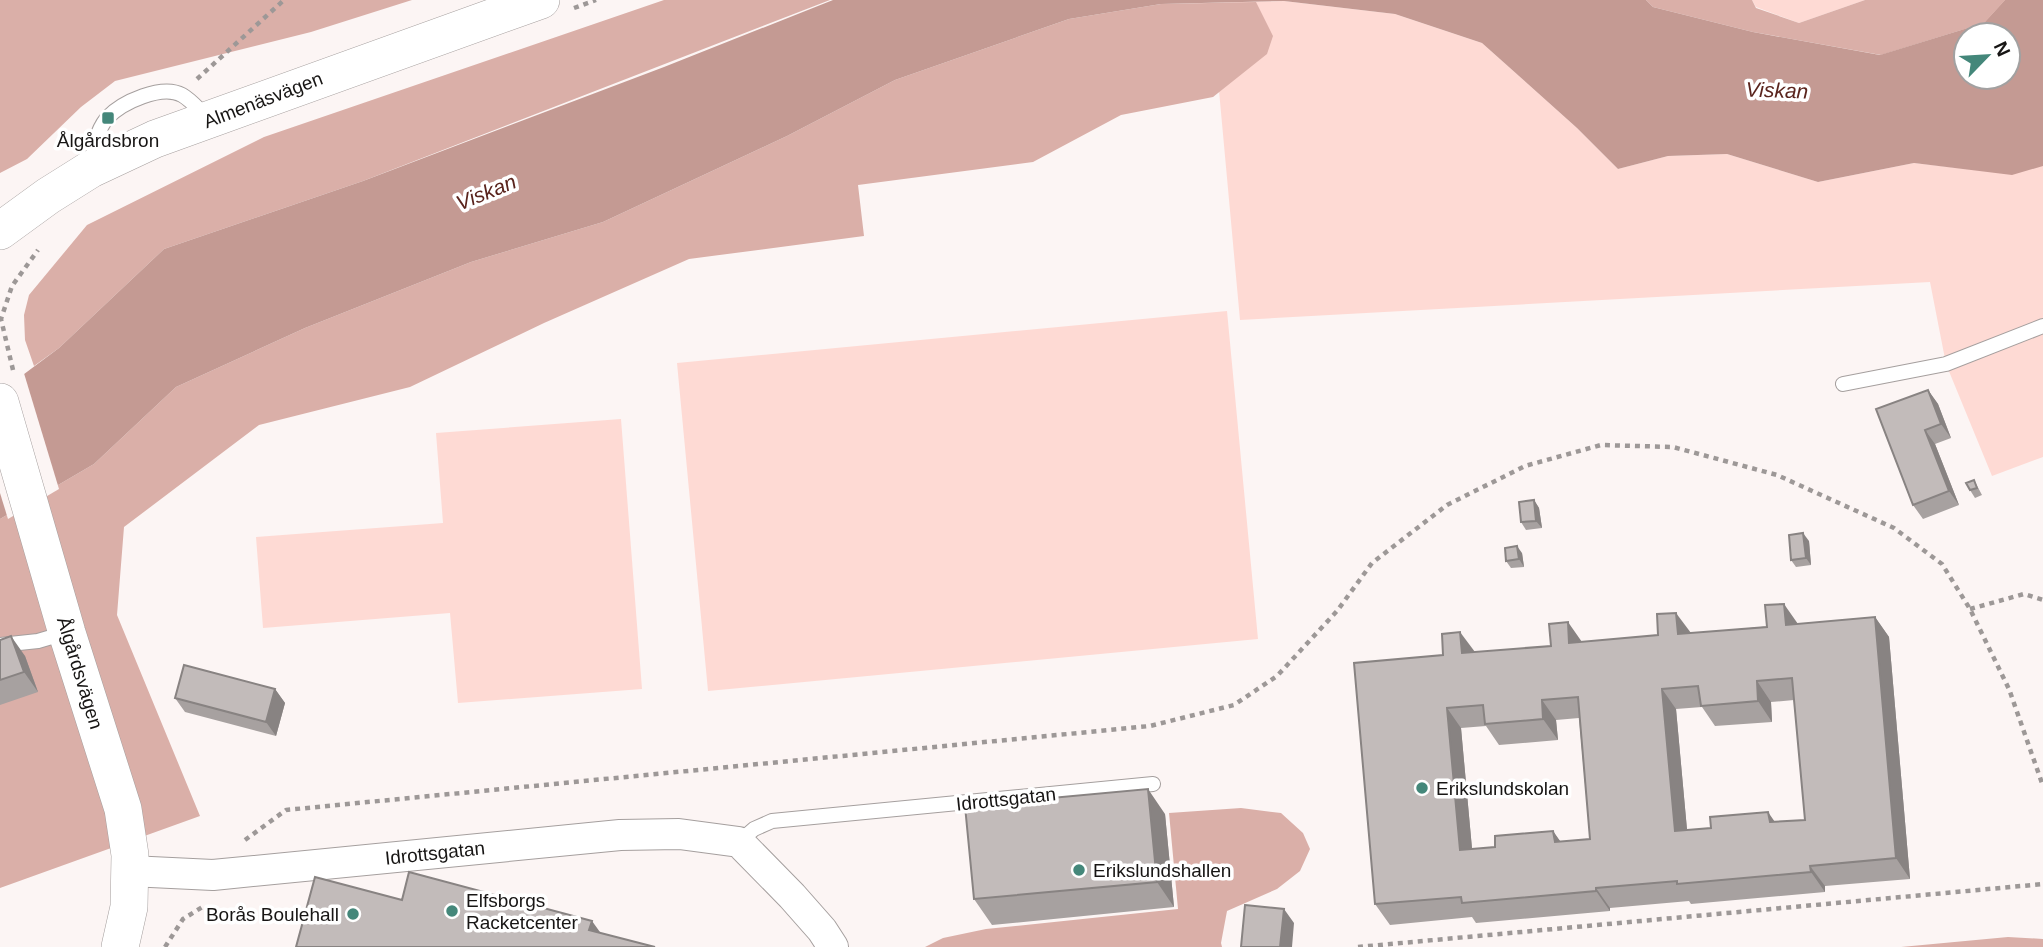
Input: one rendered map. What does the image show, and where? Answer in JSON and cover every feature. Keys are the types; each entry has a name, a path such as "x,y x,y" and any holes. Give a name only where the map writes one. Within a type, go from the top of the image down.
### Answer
{"street":[{"name":"Almenäsvägen","path":"0,230 91,169 155,139 541,0"},
{"name":"Ålgårdsvägen","path":"0,402 67,633 123,809 130,871 129,906 120,947"},
{"name":"Idrottsgatan","path":"130,871 213,876 620,835 679,834 739,842"},
{"path":"739,842 792,896 833,947"}],"lane":[{"path":"91,169 94,140 108,118 131,101 159,91 181,94 211,120"},
{"path":"1843,384 1946,364 2043,326"},
{"path":"0,645 38,641 67,633"},
{"name":"Idrottsgatan","path":"739,842 754,829 772,821 1153,783"}],"path":[{"path":"181,94 284,0"},
{"path":"242,873 238,844 286,810 1150,726 1234,705 1277,676 1337,611 1372,563 1447,505 1525,466 1601,445 1673,447 1777,475 1894,528 1942,564 1970,609 2009,689 2043,786"},
{"path":"1970,609 2024,594 2043,600"},
{"path":"1358,947 2043,884"},
{"path":"165,947 183,919 216,900"}],"shaded area":[{"path":"0,0 412,0 311,32 115,81 81,107 27,159 0,173"},
{"path":"664,0 830,0 363,181 164,249 59,348 34,366 25,340 24,315 29,295 87,225 264,137"},
{"path":"1646,0 1752,0 1756,8 1799,23 1865,0 2005,0 1986,21 1952,21 1952,33 1881,55 1753,32 1653,7"},
{"path":"1752,0 1865,0 1799,23 1756,7"},
{"path":"1936,0 2043,0 2043,457 1992,476 1946,364 1930,282 1240,320 1211,3 1284,1 1395,14 1482,43 1577,128 1618,169 1668,156 1727,154 1818,182 1914,163 2012,174 2010,91 2022,91 2022,21 1954,21"},
{"path":"1256,2 1273,36 1267,54 1213,97 1121,115 1033,162 858,185 864,236 689,259 544,323 410,387 259,425 124,527 117,615 200,816 0,888 0,519 94,464 176,387 305,328 471,262 603,222 787,136 895,80 1069,19 1161,4"},
{"path":"1227,311 1258,639 708,691 677,363"},
{"path":"621,419 642,689 458,703 450,613 263,628 256,537 443,523 436,433"},
{"path":"1241,808 1281,813 1303,833 1310,849 1300,871 1277,889 1227,911 1222,947 925,947 943,938 986,929 1178,909 1169,813"},
{"path":"2008,937 2043,939 2043,947 1901,947"}],"water":[{"name":"Viskan","path":"833,0 1646,0 1653,7 1753,32 1880,55 1952,33 1952,91 2022,91 2022,21 1986,21 2005,0 2043,0 2043,166 2012,175 1914,163 1818,182 1727,154 1668,156 1618,169 1577,128 1482,43 1395,14 1284,1 1161,4 1069,19 895,80 787,136 603,222 471,262 305,328 176,387 94,464 0,519 0,392 59,348 164,249 363,181"}],"pier":[{"path":"23,370 59,489 8,519 0,493 0,387"}],"building":[{"path":"1928,390 1941,424 1925,430 1949,491 1913,505 1876,409"},
{"path":"1974,480 1977,488 1970,490 1966,483"},
{"path":"1534,500 1536,521 1521,522 1519,502"},
{"path":"1803,533 1806,558 1791,560 1789,535"},
{"path":"1517,546 1519,559 1506,561 1505,548"},
{"name":"Erikslundskolan","path":"1784,604 1786,625 1875,617 1896,858 1810,866 1811,872 1596,888 1596,891 1462,903 1461,897 1375,904 1354,663 1443,655 1442,634 1460,632 1462,653 1551,646 1549,624 1568,622 1569,643 1658,635 1657,614 1676,613 1678,634 1767,627 1765,605","holes":["1792,678 1805,820 1770,822 1768,812 1710,817 1711,828 1675,831 1662,689 1698,686 1701,706 1758,701 1757,681","1578,697 1590,839 1555,842 1553,831 1495,836 1495,847 1460,850 1447,708 1483,705 1485,724 1543,719 1542,700"]},
{"path":"11,636 24,672 0,680 0,640"},
{"path":"184,665 275,689 266,722 175,698"},
{"name":"Erikslundshallen","path":"1148,789 1157,882 974,899 965,806"},
{"path":"409,872 592,921 589,930 655,947 296,947 315,877 402,900"},
{"path":"1245,905 1284,909 1280,947 1241,947"}],"place":[{"name":"Ålgårdsbron","path":"108,118"},
{"name":"Erikslundskolan","path":"1422,788"},
{"name":"Erikslundshallen","path":"1079,870"},
{"name":"Elfsborgs Racketcenter","path":"452,911"},
{"name":"Borås Boulehall","path":"353,914"}]}
